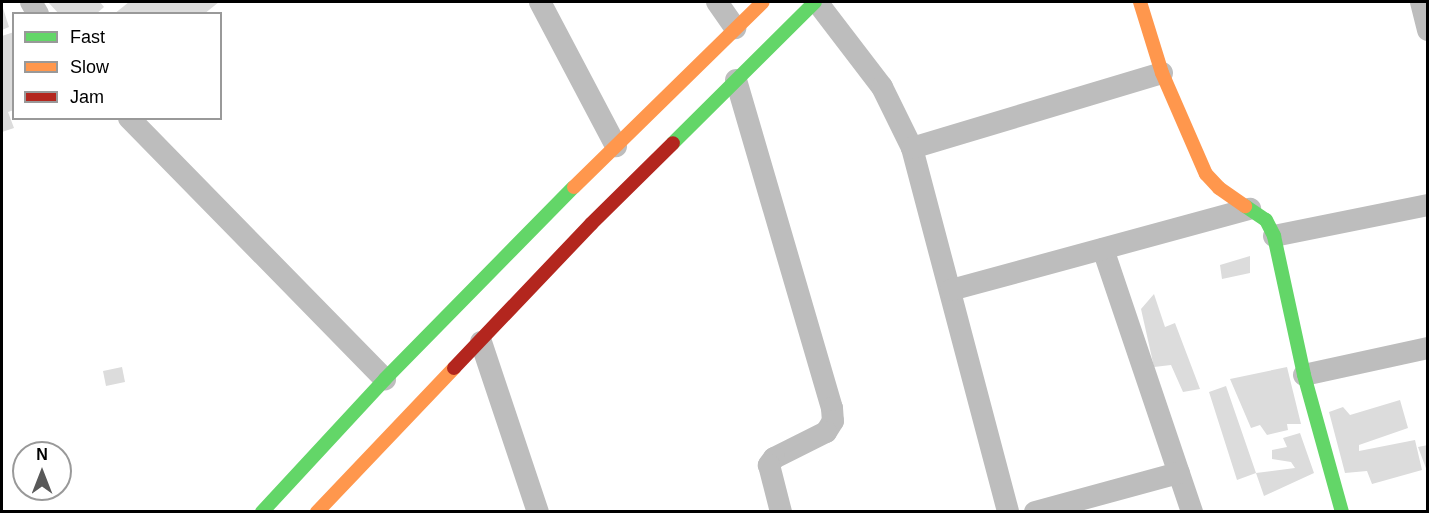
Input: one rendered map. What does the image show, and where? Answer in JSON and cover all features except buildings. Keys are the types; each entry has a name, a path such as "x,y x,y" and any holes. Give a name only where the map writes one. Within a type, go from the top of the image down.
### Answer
{"main road":[{"path":"262,512 385,379 564,197 763,2"},
{"path":"317,512 481,342 584,217 736,80 816,2"},
{"path":"1140,2 1162,73 1206,174 1219,188 1266,220 1274,236 1304,375 1342,512"},
{"path":"564,197 584,217"}],"street":[{"path":"540,2 616,146"},
{"path":"717,2 735,28"},
{"path":"816,2 882,87 912,148 1008,512"},
{"path":"1421,2 1428,30"},
{"path":"912,148 1162,73"},
{"path":"736,80 832,408 833,421 826,432 774,458 769,465 781,512"},
{"path":"131,120 385,379"},
{"path":"1274,236 1428,205"},
{"path":"951,290 1250,209"},
{"path":"1103,249 1192,512"},
{"path":"481,342 538,512"},
{"path":"1304,375 1428,348"},
{"path":"1035,512 1179,473"}],"traffic: fast":[{"path":"673,143 815,2"},
{"path":"262,512 385,379 574,187"},
{"path":"1245,206 1266,220 1274,236 1304,375 1342,512"}],"traffic: slow":[{"path":"574,187 763,2"},
{"path":"1140,2 1162,73 1206,174 1219,188 1245,206"},
{"path":"317,512 454,368"}],"traffic: jam":[{"path":"454,368 591,224 673,143"}]}
